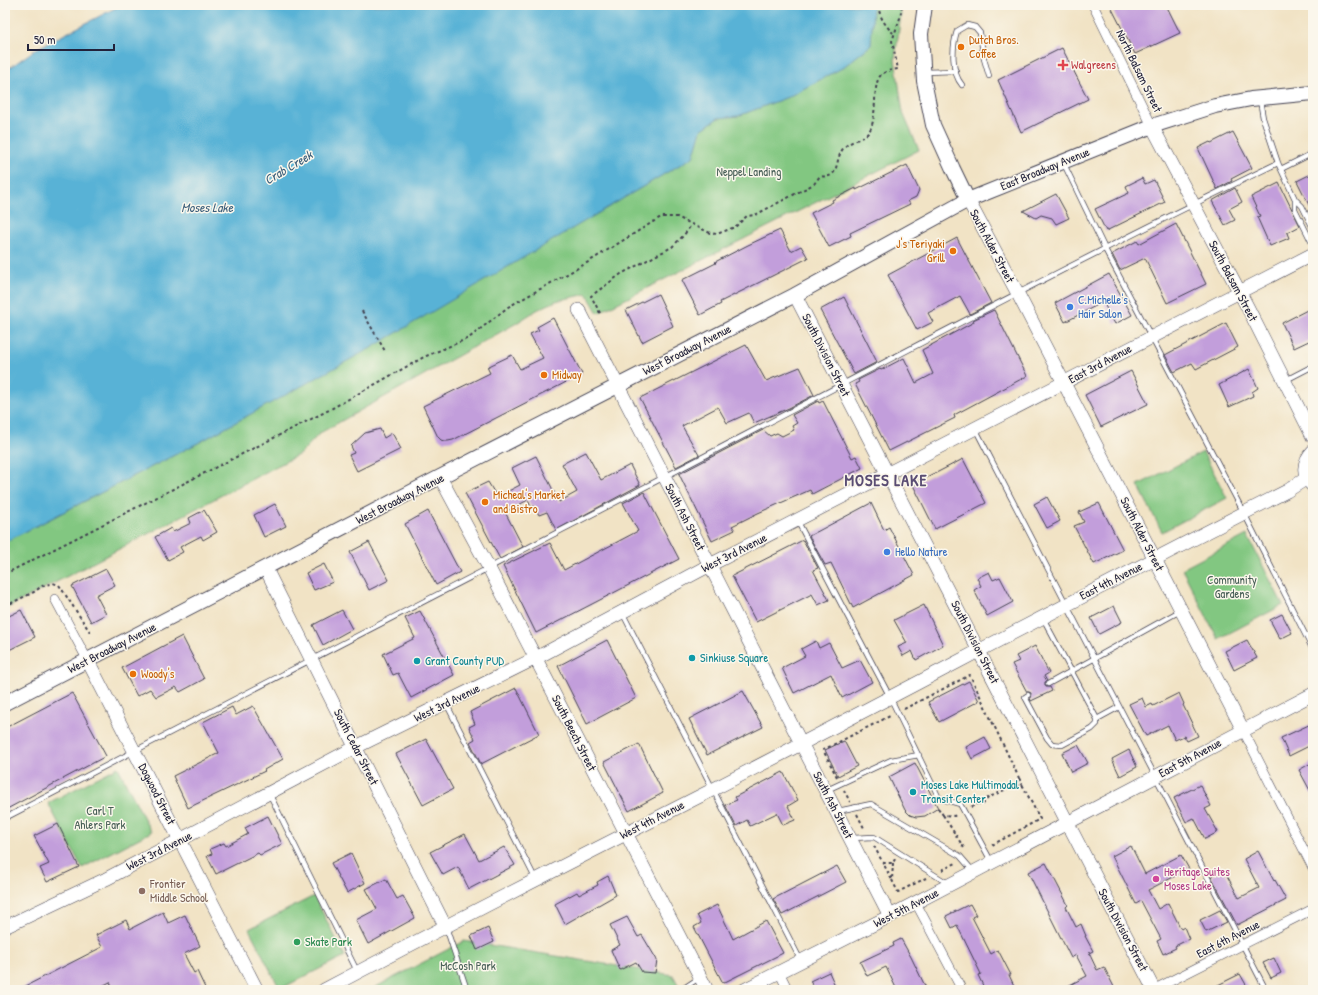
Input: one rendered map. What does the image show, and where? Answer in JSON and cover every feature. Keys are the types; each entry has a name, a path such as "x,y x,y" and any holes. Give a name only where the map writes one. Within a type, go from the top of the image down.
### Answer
{"main road":[{"path":"925,5 922,34 924,81 933,125 968,200"},
{"name":"East Broadway Avenue","path":"795,295 968,200 1152,126 1215,106 1260,98 1313,93"},
{"name":"South Balsam Street","path":"1152,126 1240,292 1313,437"},
{"name":"South Alder Street","path":"968,200 1243,730"},
{"name":"East 3rd Avenue","path":"887,474 1313,254"},
{"name":"South Division Street","path":"795,295 1154,990"},
{"name":"West Broadway Avenue","path":"5,704 440,477 795,295"},
{"name":"South Ash Street","path":"579,310 890,916"},
{"path":"1310,482 1305,471 1305,464 1313,451"},
{"name":"West 3rd Avenue","path":"5,927 106,879 356,747 536,658 710,565 887,474"},
{"name":"South Beech Street","path":"440,477 490,568 625,834 707,990"},
{"name":"East 4th Avenue","path":"979,651 1066,604 1287,490 1310,482"},
{"name":"South Cedar Street","path":"266,569 445,926"},
{"name":"West 4th Avenue","path":"324,990 445,926 979,651"},
{"name":"Dogwood Street","path":"88,661 257,990"},
{"name":"East 5th Avenue","path":"1067,824 1313,694"},
{"name":"West 5th Avenue","path":"744,990 916,903 1067,824"}],"street":[{"name":"North Balsam Street","path":"1093,5 1152,126"},
{"name":"Dogwood Street","path":"55,599 88,661"},
{"name":"South Alder Street","path":"1243,730 1313,868"},
{"path":"916,903 962,990"},
{"name":"East 6th Avenue","path":"1154,990 1313,909"},
{"path":"779,972 788,990"}],"lane":[{"path":"962,86 957,79 955,39 957,31 967,25 974,27 980,32 984,59 989,76"},
{"path":"924,72 956,71"},
{"path":"1260,98 1264,118 1278,163 1295,199 1302,206 1313,228"},
{"path":"1281,169 1313,153"},
{"path":"1063,162 1105,249 1244,513 1313,650"},
{"path":"5,818 490,568 840,384 1192,204 1278,163"},
{"path":"1295,199 1295,209 1313,245"},
{"path":"1285,380 1313,366"},
{"path":"976,428 1266,990"},
{"path":"797,520 890,697 939,798 960,804 992,863"},
{"path":"1048,684 1181,610"},
{"path":"622,613 801,961"},
{"path":"1028,695 1025,697 1047,738 1052,744 1062,745 1092,729 1096,724 1097,719 1043,617"},
{"path":"446,703 535,880"},
{"path":"1097,719 1119,707"},
{"path":"825,791 891,760 919,755"},
{"path":"270,793 358,972"},
{"path":"836,811 871,804 960,856 974,872"},
{"path":"850,838 874,837 951,884"},
{"path":"445,926 467,990"},
{"path":"681,990 700,977"}],"path":[{"path":"5,574 329,410 424,357 469,338 508,307 585,264 662,217 677,217 710,233 717,234 735,227 748,216 755,215 814,184 820,176 829,177 834,172 841,151 845,146 868,133 874,119 880,76 888,71 898,69 897,60 892,46 893,33 900,18 902,5"},
{"path":"856,7 879,6 883,21 893,33"},
{"path":"600,313 591,296 622,274 672,247 692,224"},
{"path":"362,311 385,352"},
{"path":"943,815 954,816 977,804 983,804 988,798 1014,785 1019,778 1040,819 984,849"},
{"path":"1014,785 1023,786"},
{"path":"893,863 883,863 898,892 969,857 938,808"},
{"path":"892,880 893,863 899,853"}],"green space":[{"name":"Neppel Landing","path":"873,5 898,5 901,14 895,59 903,113 919,150 598,313 587,294 556,301 537,310 515,324 320,433 300,454 5,609 5,542 198,443 375,345 693,157 701,130 718,118 738,116 788,97 842,68 871,45"},
{"path":"1203,452 1227,498 1162,532 1138,485"},
{"name":"Community Gardens","path":"1247,535 1283,605 1218,639 1182,569"},
{"name":"Carl T Ahlers Park","path":"118,767 151,832 82,868 48,803"},
{"name":"Skate Park","path":"314,896 345,956 280,989 249,929"},
{"name":"McCosh Park","path":"464,941 673,975 681,990 370,990"}],"water":[{"name":"Moses Lake","path":"121,5 873,5 871,45 842,68 788,97 738,116 718,118 701,130 693,157 371,348 198,443 5,542 5,71 36,49"}],"building":[{"path":"1110,5 1166,5 1180,33 1135,54"},
{"name":"Walgreens","path":"1062,48 1088,99 1021,132 998,80"},
{"path":"1233,132 1252,168 1231,179 1232,181 1217,189 1198,148"},
{"path":"907,165 919,190 916,197 908,201 910,204 850,233 851,236 829,247 811,213 856,188 856,190"},
{"path":"1313,173 1313,213 1297,181"},
{"path":"1142,178 1145,184 1154,180 1165,202 1106,231 1095,209 1129,193 1126,186"},
{"path":"1279,183 1300,226 1287,233 1289,238 1270,246 1257,217 1260,216 1251,197"},
{"path":"1235,188 1242,202 1229,209 1235,220 1225,225 1212,201"},
{"path":"1056,194 1069,218 1056,224 1052,218 1041,215 1036,218 1023,211"},
{"path":"1176,224 1206,284 1167,303 1145,258 1120,270 1112,254 1137,241 1139,244"},
{"path":"780,230 791,251 801,246 808,258 720,302 721,304 700,315 682,280"},
{"path":"957,238 991,303 970,314 960,296 928,313 933,322 917,330 888,275"},
{"path":"1109,274 1132,315 1115,324 1103,302 1065,322 1055,303"},
{"path":"658,294 673,326 642,342 626,310"},
{"path":"844,297 877,362 854,374 820,310"},
{"path":"1313,307 1313,339 1294,348 1282,323"},
{"path":"994,310 1027,376 954,415 955,418 889,451 855,384 859,382 858,380 904,358 916,383 933,374 922,350 974,322 973,320"},
{"path":"553,318 582,374 453,440 441,440 438,437 423,406 490,373 487,367 512,355 520,369 543,358 530,334 539,330 537,327"},
{"path":"1226,323 1238,347 1196,369 1192,363 1174,372 1165,355"},
{"path":"746,345 766,381 800,367 814,395 789,408 754,423 749,413 727,423 718,407 682,426 699,455 676,467 640,398"},
{"path":"1249,369 1258,388 1252,392 1253,396 1229,407 1219,385"},
{"path":"1131,371 1148,404 1101,427 1085,395"},
{"path":"818,401 819,403 823,401 852,458 856,456 862,468 812,494 810,490 758,513 732,526 735,530 712,541 679,474 763,430 770,436 777,433 782,436 794,430 792,426 797,423 792,415"},
{"path":"380,429 384,438 392,433 401,449 357,471 349,455 354,453 351,446 365,433"},
{"path":"586,452 601,480 630,465 640,485 556,530 547,512 539,515 534,506 531,507 528,500 505,512 523,547 500,559 465,493 488,482 497,497 520,485 512,468 536,456 559,502 577,492 562,464"},
{"path":"963,459 986,503 935,529 913,485"},
{"path":"644,492 679,559 536,633 503,566 550,543 564,570 638,531 623,503"},
{"path":"1047,497 1060,521 1047,528 1034,504"},
{"path":"871,503 884,530 889,527 914,575 853,608 831,563 825,565 809,536"},
{"path":"1099,503 1123,550 1094,564 1074,526 1084,522 1079,512"},
{"path":"275,504 286,526 264,537 254,515"},
{"path":"204,510 217,532 203,540 201,536 180,547 183,552 168,560 155,537 171,528 173,532 191,523 189,518"},
{"path":"428,511 460,572 436,585 405,524"},
{"path":"803,540 818,568 813,570 829,600 818,605 812,594 756,622 732,576"},
{"path":"369,542 389,580 369,590 350,552"},
{"path":"324,564 333,582 314,590 306,573"},
{"path":"106,569 115,585 96,595 106,614 91,622 72,586"},
{"path":"989,572 993,580 1000,577 1013,602 987,616 974,590 981,586 977,578"},
{"path":"924,605 943,645 916,660 912,651 903,656 898,647 907,643 894,620"},
{"path":"1114,606 1122,622 1099,634 1091,618"},
{"path":"21,610 35,637 5,652 5,618"},
{"path":"342,610 352,629 323,645 313,625"},
{"name":"Grant County PUD","path":"420,611 454,675 411,698 398,673 393,675 383,654 415,638 405,618"},
{"path":"1282,614 1292,633 1280,639 1270,620"},
{"path":"182,636 204,679 180,692 176,687 156,697 150,689 137,696 122,668"},
{"path":"607,640 636,698 587,724 558,666"},
{"path":"1247,640 1257,658 1234,670 1225,651"},
{"path":"816,641 819,648 829,643 842,668 860,660 872,682 842,698 831,674 794,693 782,668 805,656 801,649"},
{"path":"1035,646 1049,673 1044,676 1047,681 1045,682 1045,685 1046,687 1050,687 1052,691 1031,701 1031,693 1027,692 1012,664 1019,661 1016,656"},
{"path":"969,681 979,701 939,722 928,702"},
{"path":"516,688 539,734 481,764 470,742 475,739 469,727 475,724 470,712"},
{"path":"743,691 763,727 707,755 689,719"},
{"path":"72,693 106,756 5,810 5,728"},
{"path":"1179,693 1198,736 1187,741 1184,736 1175,740 1168,725 1146,736 1129,704 1142,698 1146,707 1152,704 1153,706"},
{"path":"253,706 283,759 264,770 265,771 188,808 173,776 219,753 203,722 232,707 236,715"},
{"path":"1313,723 1313,744 1289,756 1281,738"},
{"path":"985,737 991,749 972,759 966,747"},
{"path":"426,739 453,789 423,805 396,754"},
{"path":"844,741 857,766 838,776 825,750"},
{"path":"639,744 663,793 629,811 604,762"},
{"path":"1078,745 1088,763 1071,772 1062,753"},
{"path":"1129,750 1137,767 1120,776 1112,759"},
{"path":"1313,762 1313,796 1299,770"},
{"name":"Moses Lake Multimodal Transit Center","path":"915,763 938,808 925,816 916,817 910,815 905,810 889,777"},
{"path":"783,772 798,800 788,806 795,820 783,825 777,813 750,826 747,820 736,826 725,805 737,800 735,797"},
{"path":"1200,785 1211,806 1205,809 1218,832 1205,839 1194,818 1186,822 1174,798"},
{"path":"268,816 282,844 260,855 258,853 216,874 207,856 212,854 210,849 224,843 226,846 248,834 245,828"},
{"path":"58,824 79,867 47,882 40,868 49,864 34,836"},
{"path":"465,834 479,860 504,847 515,865 469,889 458,867 443,875 430,852"},
{"path":"1131,846 1145,874 1181,855 1189,869 1148,890 1158,909 1168,903 1181,929 1184,927 1189,939 1175,946 1176,948 1163,954 1157,941 1161,939 1141,901 1136,904 1112,856"},
{"path":"1258,851 1286,900 1237,925 1211,876 1224,870 1239,898 1259,888 1244,859"},
{"path":"351,853 365,883 347,893 331,863"},
{"path":"1046,863 1068,905 1066,907 1076,927 1081,924 1085,936 1093,951 1089,953 1097,970 1104,967 1114,987 1107,990 1060,990 1087,976 1076,955 1071,958 1028,872"},
{"path":"837,866 846,882 782,915 773,899"},
{"path":"608,876 616,895 565,924 555,904 577,892 579,895 598,885 597,882"},
{"path":"386,879 397,899 403,896 415,918 368,944 356,920 377,909 366,889"},
{"path":"970,904 976,915 972,917 991,954 998,950 1011,975 1009,975 1016,990 985,990 978,975 981,974 957,925 952,928 946,916"},
{"path":"717,905 733,939 766,921 783,953 723,983 694,927 701,923 697,915"},
{"path":"1220,910 1227,922 1206,932 1200,920"},
{"path":"163,912 168,923 185,915 200,946 184,954 194,973 197,971 206,990 113,990 110,982 94,990 18,990 102,947 96,935 126,920 130,929"},
{"path":"627,917 638,937 642,935 657,960 655,973 642,972 636,962 620,970 611,950 620,945 610,925"},
{"path":"488,928 494,942 477,950 471,936"},
{"path":"901,939 927,990 897,990 886,967 867,976 860,962 894,946 893,943"},
{"path":"1274,958 1281,973 1271,978 1263,963"},
{"path":"829,972 837,990 815,990 810,981"},
{"path":"1240,974 1249,990 1208,990"}],"place":[{"name":"Dutch Bros. Coffee","path":"961,47"},
{"name":"Walgreens","path":"1063,65"},
{"name":"J's Teriyaki Grill","path":"953,251"},
{"name":"C.Michelle's Hair Salon","path":"1070,307"},
{"name":"Midway","path":"544,375"},
{"name":"Micheal's Market and Bistro","path":"485,502"},
{"name":"Hello Nature","path":"887,552"},
{"name":"Sinkiuse Square","path":"692,658"},
{"name":"Grant County PUD","path":"417,661"},
{"name":"Woody's","path":"133,674"},
{"name":"Moses Lake Multimodal Transit Center","path":"913,792"},
{"name":"Heritage Suites Moses Lake","path":"1156,879"},
{"name":"Frontier Middle School","path":"142,891"},
{"name":"Skate Park","path":"297,942"}],"district":[{"name":"MOSES LAKE","path":"886,480"}],"water label":[{"name":"Crab Creek","path":"288,167"}]}
